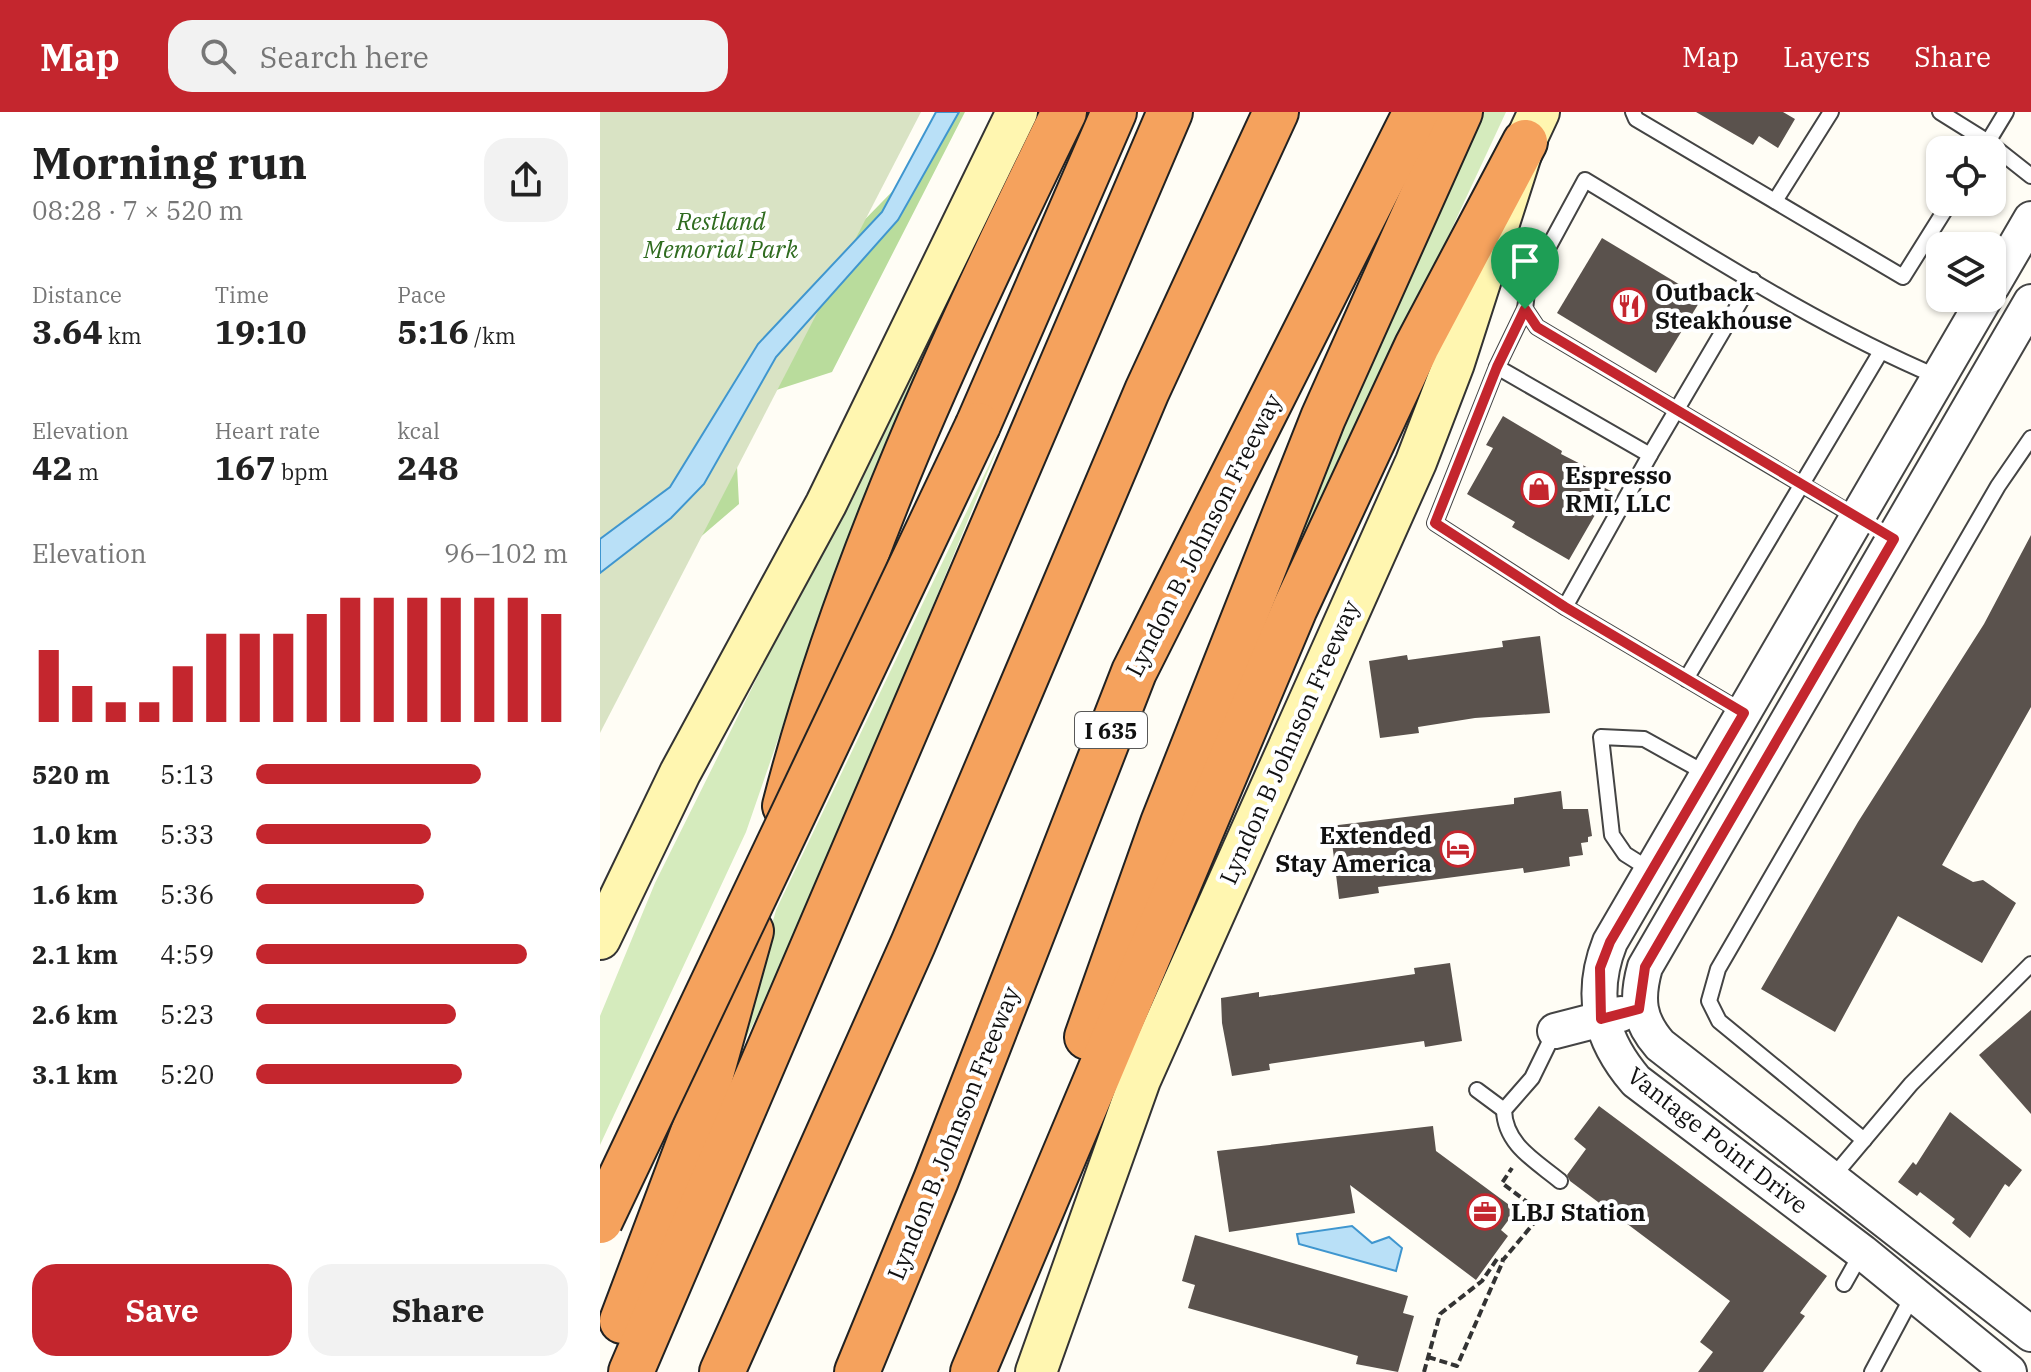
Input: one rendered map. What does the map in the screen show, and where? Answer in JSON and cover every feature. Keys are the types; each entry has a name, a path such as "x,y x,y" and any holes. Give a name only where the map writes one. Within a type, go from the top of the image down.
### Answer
{"highway":[{"path":"601,1372 700,1114 803,736 868,550 990,264 1064,112"},
{"path":"600,1221 978,425 1114,112"},
{"path":"631,1372 1170,112"},
{"path":"722,1372 913,944 1147,391 1276,112"},
{"name":"Lyndon B. Johnson Freeway","path":"857,1372 1134,672 1416,112"},
{"path":"983,1372 1099,997 1323,418 1460,112"},
{"path":"973,1372 1295,608 1417,346 1532,127"},
{"path":"840,1372 891,1289"}],"main road":[{"path":"600,939 680,773 826,504 1017,112"},
{"name":"Lyndon B Johnson Freeway","path":"1036,1372 1140,1080 1416,462 1454,363 1532,127"}],"street":[{"path":"2006,262 2031,219"},
{"path":"1555,1031 1639,1009 1645,967 2031,302"},
{"name":"Vantage Point Drive","path":"1977,312 1610,942 1600,968 1601,1019 1608,1044 1636,1081 1862,1252 1912,1297 2009,1372"},
{"path":"1859,518 1894,539"},
{"name":"Vantage Point Drive","path":"1639,1009 1646,1029 1660,1045 2031,1334"},
{"path":"1912,1297 1933,1258"}],"lane":[{"path":"1633,112 1636,119 1903,277 1941,216"},
{"path":"1775,201 1831,112"},
{"path":"1940,112 1972,136"},
{"path":"1992,136 2006,112"},
{"path":"2006,159 2031,176"},
{"path":"1744,713 1565,607 1435,523 1497,367 1525,309 1528,285 1585,180 1880,353 1939,377"},
{"path":"1565,607 1753,280"},
{"path":"1525,309 1537,327 1859,518"},
{"path":"1686,679 1880,353"},
{"path":"1497,367 1650,455"},
{"path":"1864,1140 1719,1021 1709,1001 1718,969 1998,486 2031,438"},
{"path":"1652,871 1625,854 1612,835 1601,737 1644,739 1707,774"},
{"path":"1831,1179 1911,1084 2031,964"},
{"path":"1504,1110 1532,1078 1555,1031"},
{"path":"1477,1090 1504,1110 1512,1140 1560,1181"},
{"path":"1844,1284 1862,1252"},
{"path":"1872,1372 1912,1297"}],"path":[{"path":"1428,1357 1457,1366 1503,1260 1534,1223 1535,1208 1502,1183"},
{"path":"1424,1372 1440,1314 1482,1281 1497,1259 1503,1260"}],"green space":[{"name":"Restland Memorial Park","path":"600,112 921,112 600,733"},
{"path":"942,112 965,112 832,372 764,394 737,466 739,504 655,576 797,289 923,160"},
{"path":"1421,112 1506,112 1231,703 1400,162"},
{"path":"1033,123 826,600 746,832 600,1145 600,1016 655,883"},
{"path":"1000,442 803,922 734,1063 776,910"}],"water":[{"path":"936,112 959,112 898,220 776,357 704,484 671,518 600,573 600,539 670,487 758,344 882,212"},
{"path":"1352,1226 1372,1243 1389,1237 1402,1248 1396,1271 1299,1244 1297,1234"}],"building":[{"path":"1696,112 1783,112 1795,119 1778,148 1759,136 1753,145"},
{"name":"Outback Steakhouse","path":"1602,238 1702,298 1656,373 1557,313"},
{"name":"Espresso RMI, LLC","path":"1503,416 1562,451 1561,454 1608,478 1603,487 1613,492 1603,510 1599,508 1569,560 1512,527 1515,522 1467,494 1493,448 1486,445"},
{"path":"2031,535 2031,707 1942,865 1973,882 1983,880 2016,903 1982,963 1898,916 1835,1032 1761,989 1858,822 1984,624"},
{"path":"1540,636 1550,713 1475,718 1418,727 1419,733 1380,738 1369,661 1407,655 1408,660 1503,647 1502,641"},
{"name":"Extended Stay America","path":"1561,791 1563,809 1588,809 1592,836 1588,837 1588,842 1581,843 1583,855 1569,857 1570,866 1524,873 1523,868 1378,887 1379,893 1339,899 1330,826 1514,804 1514,798"},
{"path":"1450,963 1462,1041 1425,1047 1424,1041 1269,1064 1270,1070 1232,1076 1222,1023 1221,998 1259,992 1259,997 1415,974 1414,968"},
{"path":"2031,1010 2031,1114 1979,1055"},
{"path":"1599,1106 1827,1276 1800,1313 1805,1316 1763,1372 1698,1372 1713,1352 1700,1342 1730,1301 1570,1181 1567,1175 1586,1149 1574,1139"},
{"path":"1950,1112 2022,1170 2009,1187 2005,1184 1970,1238 1952,1223 1955,1219 1920,1192 1917,1196 1898,1182 1913,1162 1916,1165"},
{"path":"1433,1126 1436,1151 1516,1210 1501,1230 1508,1236 1476,1280 1350,1185 1355,1213 1229,1232 1217,1151"},
{"path":"1195,1235 1408,1296 1403,1313 1414,1316 1398,1372 1356,1364 1358,1356 1188,1308 1195,1285 1182,1281"}],"place":[{"name":"Outback Steakhouse","path":"1629,306"},
{"name":"Espresso RMI, LLC","path":"1539,489"},
{"name":"Extended Stay America","path":"1458,849"},
{"name":"LBJ Station","path":"1485,1212"}],"route":[{"path":"1525,309 1537,327 1894,539 1645,967 1639,989 1639,1009 1601,1019 1598,993 1600,968 1610,942 1744,713 1565,607 1435,523 1497,367 1525,309"}]}
